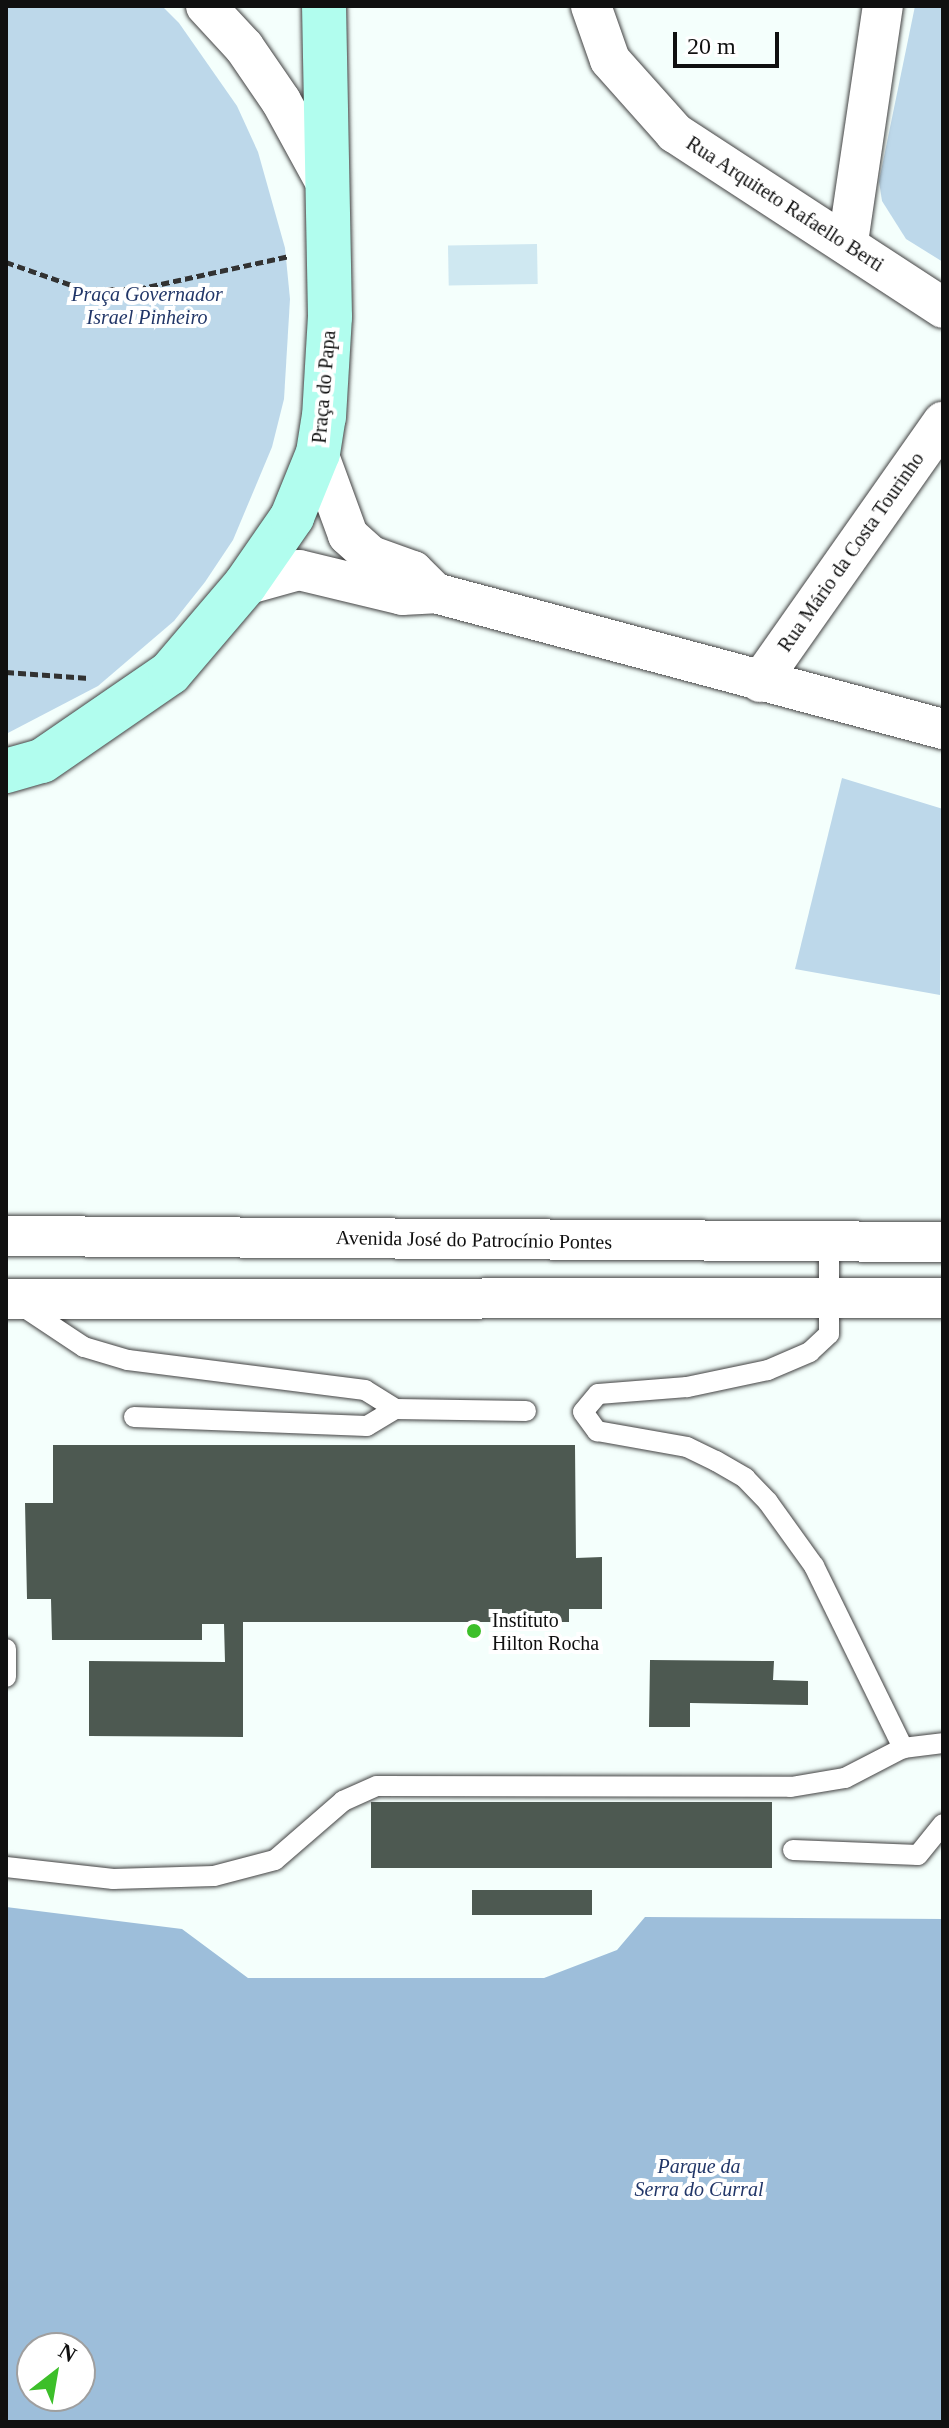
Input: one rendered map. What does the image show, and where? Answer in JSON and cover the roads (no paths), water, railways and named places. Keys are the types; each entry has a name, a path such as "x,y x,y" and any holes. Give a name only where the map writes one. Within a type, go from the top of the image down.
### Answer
{"street":[{"path":"206,6 252,58 328,187"},
{"name":"Praça do Papa","path":"6,771 42,761 170,673 245,585 292,517 318,453 330,317 324,6"},
{"name":"Rua Arquiteto Rafaello Berti","path":"591,6 610,60 675,133 939,301"},
{"path":"848,242 883,6"},
{"name":"Rua Mário da Costa Tourinho","path":"760,682 943,422"},
{"path":"318,453 348,535 371,556 413,571 435,593"},
{"path":"245,585 299,570 402,595 435,593 943,729"},
{"name":"Avenida José do Patrocínio Pontes","path":"6,1236 943,1242"},
{"path":"9,1299 943,1298"}],"lane":[{"path":"829,1243 829,1334 810,1352 768,1370 687,1387 598,1394 583,1412 597,1431 687,1447 716,1461 745,1478 768,1502 814,1566 903,1748"},
{"path":"9,1299 84,1347 128,1360 365,1390 395,1409 526,1411"},
{"path":"134,1417 367,1426 395,1409"},
{"path":"6,1649 6,1677"},
{"path":"6,1867 127,1879 214,1876 275,1860 343,1801 377,1786 791,1787 845,1778 881,1764 903,1748 943,1743"},
{"path":"793,1850 918,1855 943,1824"}],"place":[{"name":"Instituto Hilton Rocha","path":"474,1631"}],"park label":[{"name":"Praça Governador Israel Pinheiro","path":"147,306"},
{"name":"Parque da Serra do Curral","path":"699,2178"}]}
